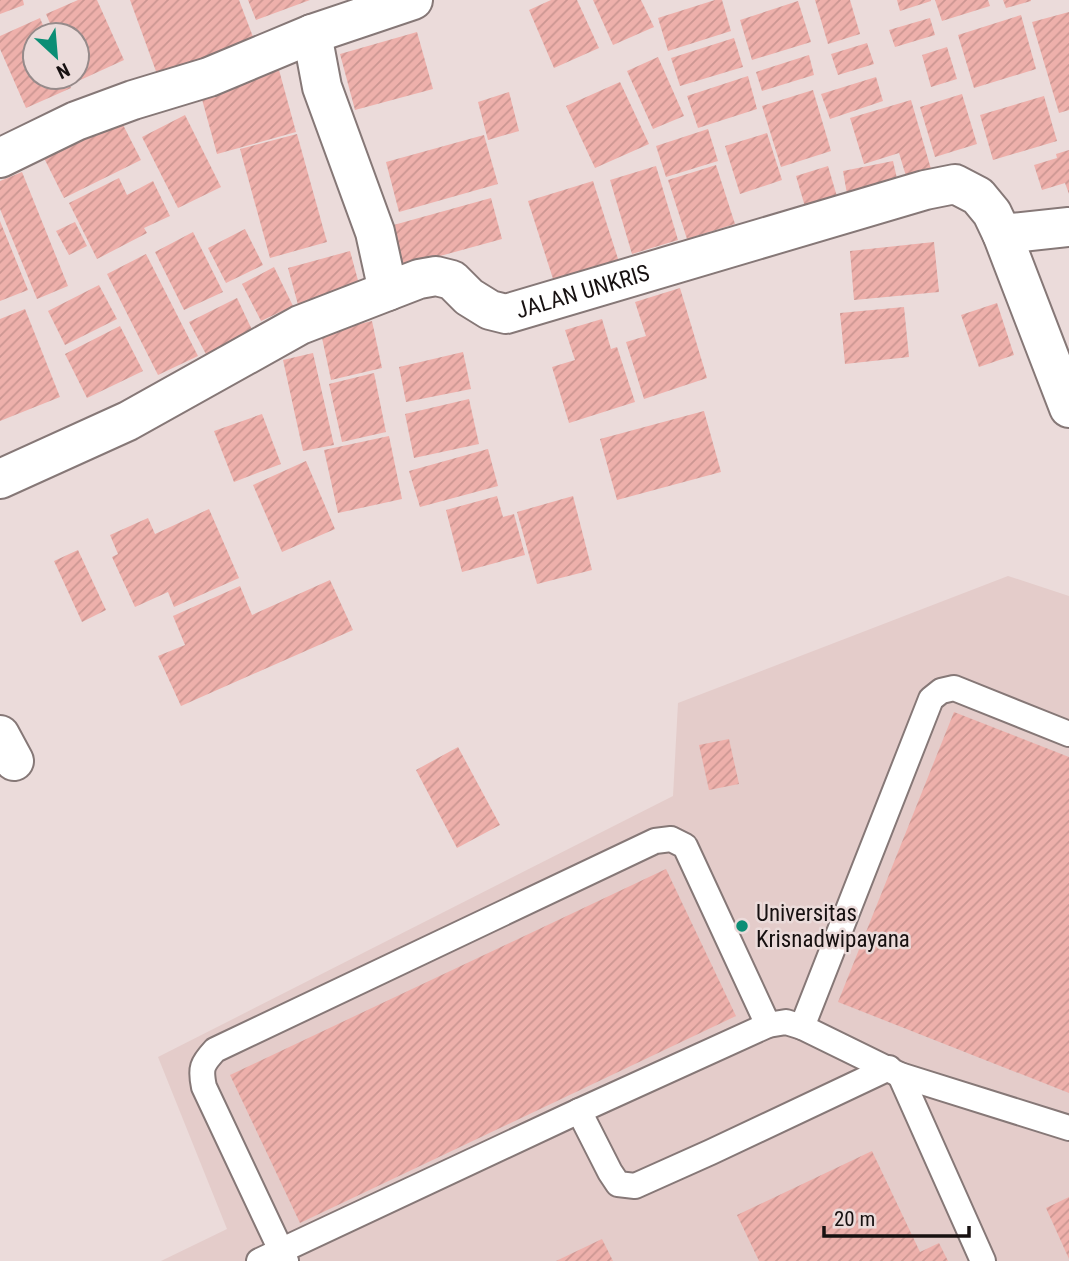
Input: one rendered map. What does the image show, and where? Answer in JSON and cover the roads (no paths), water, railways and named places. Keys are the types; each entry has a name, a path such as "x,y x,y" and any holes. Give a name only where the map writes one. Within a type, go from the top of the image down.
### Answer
{"street":[{"path":"0,158 76,121 209,77 312,34 413,0"},
{"path":"312,34 322,87 364,198 375,232 388,291"},
{"name":"JALAN UNKRIS","path":"0,479 128,421 300,325 419,279 436,275 452,280 469,297 490,310 506,314 925,190 955,184 978,196 992,213 1003,234 1069,408"},
{"path":"1003,234 1069,227"}],"lane":[{"path":"802,1027 931,699 941,691 954,688 1069,734"},
{"path":"768,1025 685,846 671,839 655,841 215,1050 203,1063 201,1075 276,1258 579,1111 768,1025 786,1022 802,1027 895,1072 1069,1128"},
{"path":"579,1111 618,1184 635,1185 895,1072"},
{"path":"895,1072 983,1261"}],"place":[{"name":"Universitas Krisnadwipayana","path":"742,926"}]}
